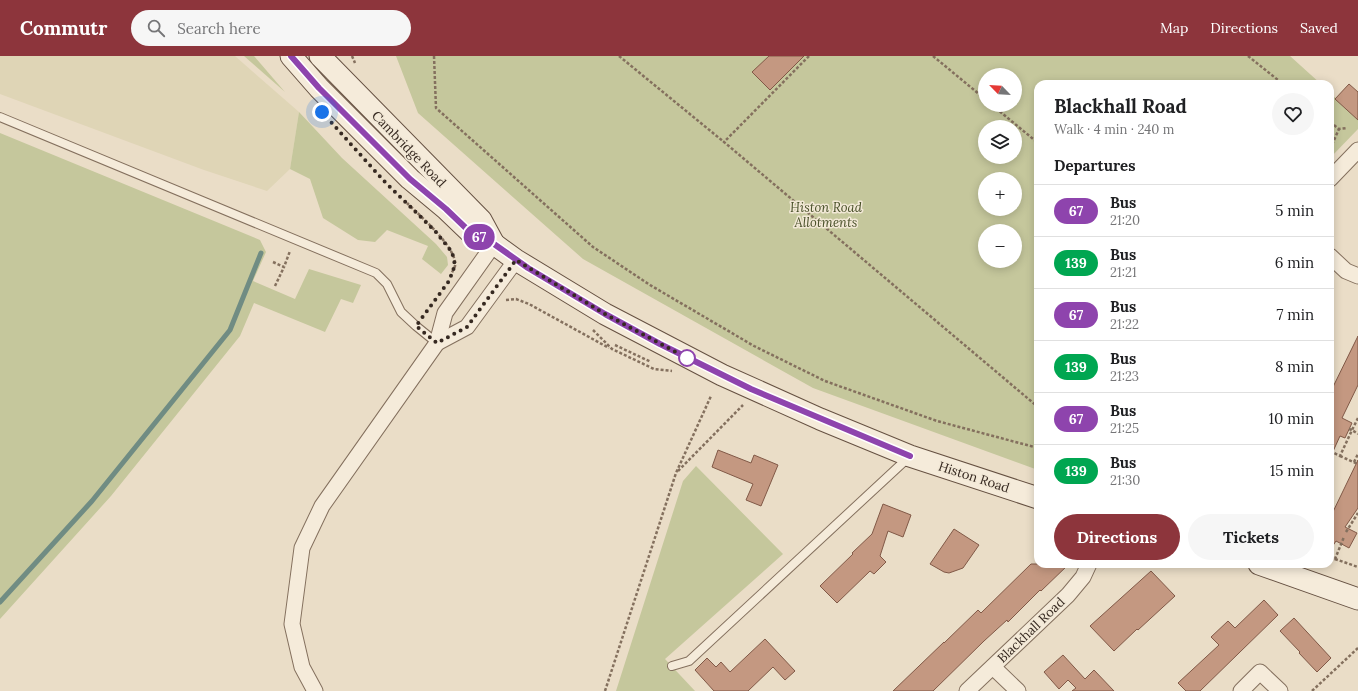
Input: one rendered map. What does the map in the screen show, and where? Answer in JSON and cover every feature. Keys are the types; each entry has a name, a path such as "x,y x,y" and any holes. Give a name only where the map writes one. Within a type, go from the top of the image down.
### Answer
{"main road":[{"name":"Cambridge Road","path":"291,56 319,88 410,179 446,209 470,232 494,244 516,260 619,322 751,389 910,456"},
{"path":"303,56 319,88"},
{"name":"Cambridge Road","path":"320,56 337,64 481,220 494,244"},
{"name":"Histon Road","path":"910,456 1034,497"},
{"path":"1270,568 1358,599"}],"street":[{"path":"1334,175 1358,150"},
{"path":"315,691 302,667 292,624 302,548 322,506 437,343 445,313 494,244"},
{"path":"437,343 467,327 516,260"},
{"path":"1334,260 1346,271 1358,276"},
{"name":"Blackhall Road","path":"967,691 1068,595 1083,577 1087,568"},
{"path":"993,667 1018,691"},
{"path":"1241,691 1260,672 1280,691"}],"lane":[{"path":"0,117 376,273 387,284 401,312 437,343"},
{"path":"672,666 689,660 910,456"}],"path":[{"path":"434,56 436,108 593,247 650,285 754,346 825,381 937,422 1034,447"},
{"path":"619,56 724,142 1034,404"},
{"path":"724,142 809,56"},
{"path":"933,56 978,93"},
{"path":"1248,56 1278,80"},
{"path":"1000,112 1034,140"},
{"path":"1334,125 1339,129 1347,128"},
{"path":"1334,140 1339,129"},
{"path":"404,201 435,231 452,252 455,265 449,281"},
{"path":"275,286 288,258"},
{"path":"273,262 284,267"},
{"path":"501,301 516,299 529,304 580,334 612,349"},
{"path":"615,345 651,362"},
{"path":"676,473 744,404 751,389"},
{"path":"605,691 676,473 711,396"},
{"path":"1340,456 1350,430 1358,418"},
{"path":"1350,430 1358,434"},
{"path":"1334,453 1358,464"},
{"path":"1354,462 1358,454"},
{"path":"1346,532 1358,513"},
{"path":"1344,537 1335,559 1358,567"},
{"path":"1312,691 1358,648"}],"shaded area":[{"path":"0,56 235,56 299,112 290,169 267,191 204,170 0,94"}],"green space":[{"path":"244,56 254,56 285,92"},
{"name":"Histon Road Allotments","path":"396,56 1290,56 1317,80 1034,80 1034,469 813,388 583,259 418,113"},
{"path":"1334,97 1358,119 1358,129 1334,154"},
{"path":"299,112 342,158 436,244 447,257 448,265 441,274 422,259 428,246 387,230 375,242 358,240 323,218 310,179 290,169"},
{"path":"0,133 260,240 266,252 253,281 295,299 309,269 361,285 353,303 341,299 325,332 254,303 240,336 111,496 0,619"},
{"path":"696,466 783,554 665,659 695,691 616,691 683,481"}],"building":[{"path":"769,56 804,56 770,90 752,72"},
{"path":"1349,84 1358,92 1358,120 1335,99"},
{"path":"1358,336 1358,385 1342,418 1352,423 1345,438 1340,436 1334,449 1334,385"},
{"path":"718,450 751,463 754,455 778,465 761,506 746,500 753,484 712,467"},
{"path":"1358,460 1358,508 1345,527 1357,533 1349,548 1336,541 1334,544 1334,510"},
{"path":"883,504 911,515 903,537 888,531 880,556 886,562 874,574 870,571 837,603 820,586 872,534"},
{"path":"954,529 979,545 963,568 949,573 944,572 930,564"},
{"path":"1031,564 1034,564 1034,568 1065,568 1008,622 1007,620 984,641 933,691 893,691 978,610 981,613"},
{"path":"1151,571 1175,596 1114,651 1090,626"},
{"path":"1264,600 1278,615 1200,691 1186,691 1178,683 1219,645 1211,637 1228,621 1235,628"},
{"path":"1294,618 1331,658 1317,672 1280,631"},
{"path":"765,639 795,671 785,680 773,667 748,691 714,691 695,670 707,658 716,667 721,662 730,672"},
{"path":"1063,655 1085,679 1094,670 1114,691 1072,691 1076,688 1068,680 1059,689 1044,672"}],"waterway":[{"path":"0,602 92,501 230,330 261,253"}],"bus line":[{"name":"67","path":"291,56 319,88 410,179 446,209 470,232 494,244 528,268 605,314 660,344 751,389 910,456"}],"route":[{"path":"322,112 384,181 435,231 452,252 455,265 449,281 416,326 437,343 467,327 516,260 605,314 687,358"}]}
